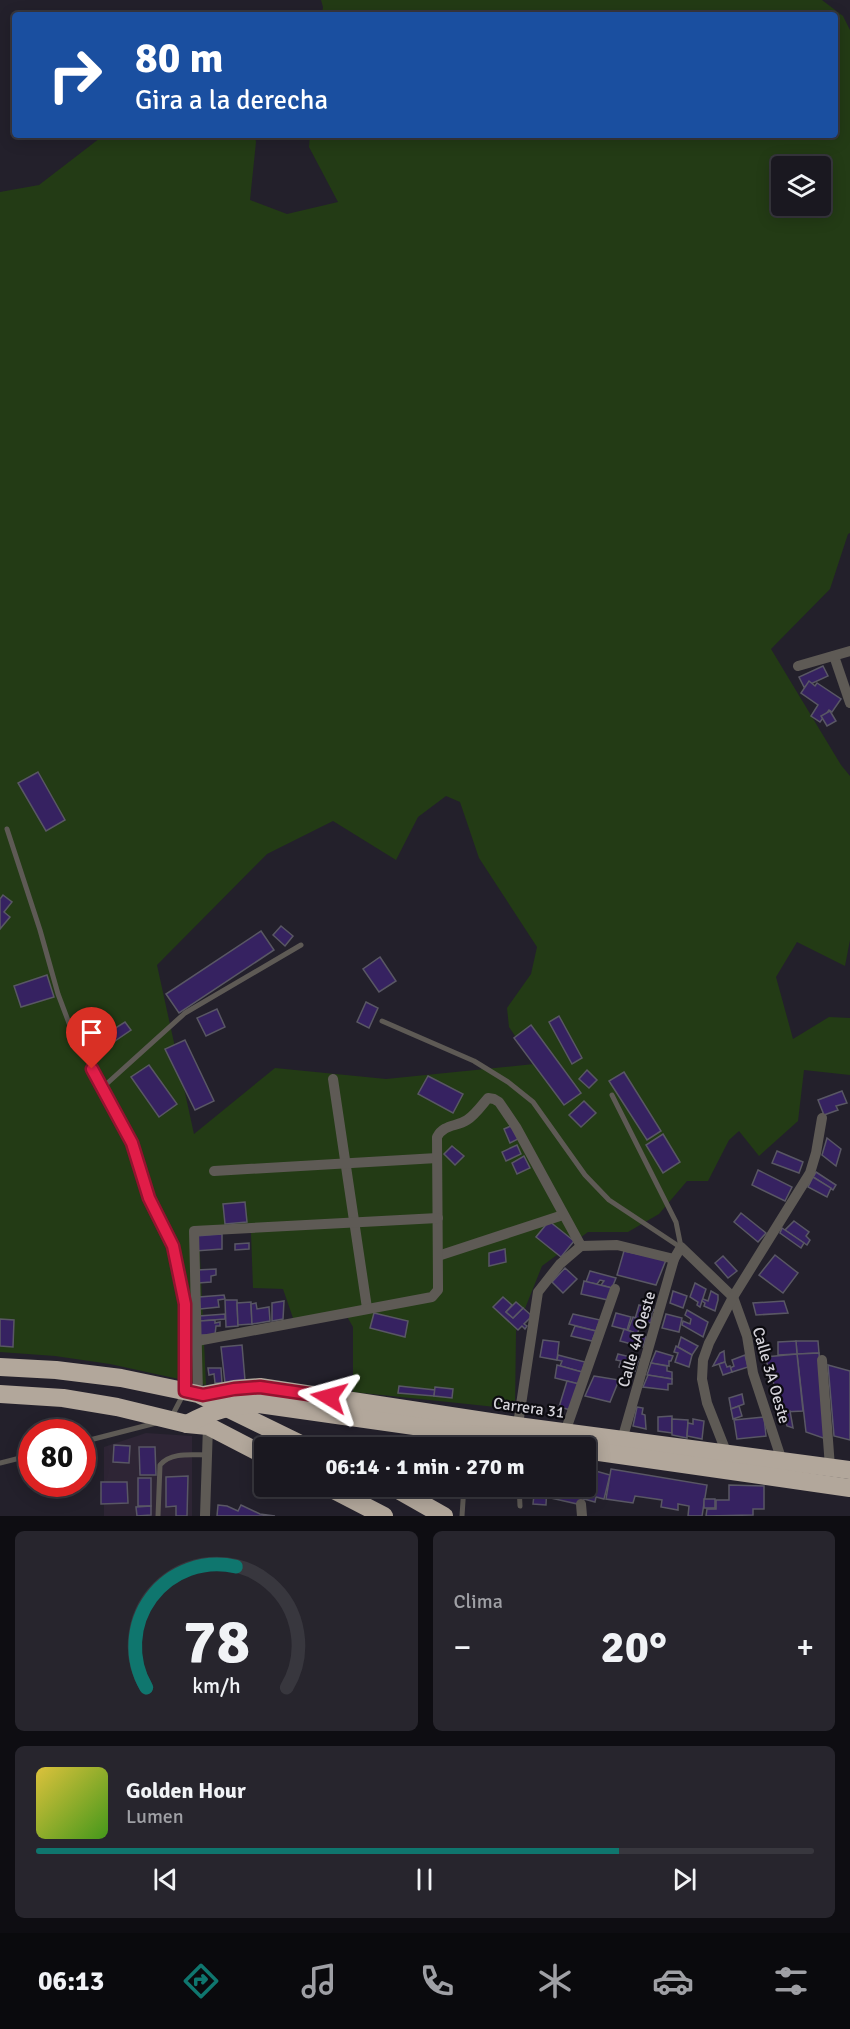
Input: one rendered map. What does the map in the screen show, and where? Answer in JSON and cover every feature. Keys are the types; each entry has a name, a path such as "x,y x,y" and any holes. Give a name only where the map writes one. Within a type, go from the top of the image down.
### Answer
{"highway":[{"path":"0,1368 56,1370 121,1378 195,1393 286,1437"},
{"name":"Carrera 31","path":"195,1393 260,1387 471,1431"},
{"path":"0,1394 63,1398 208,1426 254,1450"},
{"name":"Carrera 31","path":"179,1421 224,1407 259,1404 428,1427 471,1431 491,1429 513,1437"},
{"name":"Carrera 31","path":"596,1440 622,1440 850,1470"},
{"path":"596,1452 850,1488"},
{"path":"347,1497 384,1516"},
{"path":"412,1497 444,1516"}],"street":[{"path":"798,666 850,651"},
{"path":"834,656 850,703"},
{"path":"333,1079 367,1308"},
{"path":"196,1341 432,1297 438,1290 437,1137 441,1130 467,1120 488,1098 494,1099 516,1127 581,1246"},
{"path":"727,1454 707,1402 702,1379 703,1360 709,1343 733,1297 810,1173 822,1118"},
{"path":"214,1172 438,1158"},
{"path":"438,1256 563,1215"},
{"path":"195,1393 194,1231 438,1218"},
{"path":"516,1437 538,1292 560,1264 581,1246 617,1245 675,1259"},
{"path":"681,1247 733,1297"},
{"name":"Calle 4A Oeste","path":"622,1440 675,1259 681,1247"},
{"path":"568,1437 615,1289"},
{"name":"Calle 3A Oeste","path":"733,1297 747,1336 753,1373 782,1461"},
{"path":"822,1360 830,1467"},
{"path":"205,1516 208,1426"},
{"path":"581,1504 582,1516"}],"lane":[{"path":"7,829 58,994 72,1031 132,1143 149,1198 173,1246 185,1304 195,1393 179,1421 96,1439"},
{"path":"102,1088 185,1013 301,945"},
{"path":"382,1021 474,1061 508,1082 532,1102 585,1175 609,1200 681,1247"},
{"path":"612,1095 676,1222 681,1247"},
{"path":"424,1437 428,1427"},
{"path":"158,1516 160,1465 171,1456 207,1455"},
{"path":"0,1463 18,1458"},
{"path":"462,1516 463,1497"},
{"path":"520,1497 520,1506"}],"shaded area":[{"path":"146,1433 192,1436 192,1516 104,1516 104,1447"}],"green space":[{"path":"321,0 822,0 838,12 322,12"},
{"path":"838,12 843,16 850,30 850,533 830,589 771,649 841,765 850,776 850,940 845,966 797,942 776,977 793,1039 829,1017 850,1018 850,1075 804,1070 798,1121 759,1156 739,1131 729,1140 708,1181 687,1181 659,1214 628,1232 588,1232 542,1266 516,1331 515,1409 353,1392 353,1327 345,1313 294,1321 283,1289 253,1288 251,1233 199,1233 206,1385 110,1364 55,1356 0,1352 0,192 39,185 100,138 255,138 250,200 287,214 338,202 309,147 310,138 838,138","holes":["446,796 460,802 479,858 537,947 531,974 507,1008 509,1027 534,1064 386,1079 275,1068 194,1134 157,965 267,854 333,821 396,860 418,817"]}],"building":[{"path":"823,666 828,676 804,687 799,677"},
{"path":"809,681 815,686 817,683 841,699 832,712 829,710 820,722 811,716 818,705 801,693"},
{"path":"830,711 836,721 827,726 821,716"},
{"path":"38,772 65,820 46,831 18,783"},
{"path":"3,895 12,902 4,912 10,917 0,929 0,899"},
{"path":"281,926 293,936 285,946 273,935"},
{"path":"261,931 274,950 179,1013 166,994"},
{"path":"380,957 396,981 379,992 363,969"},
{"path":"47,975 54,997 21,1007 14,986"},
{"path":"366,1002 378,1008 369,1028 357,1022"},
{"path":"217,1009 225,1027 206,1036 197,1018"},
{"path":"559,1016 582,1058 572,1064 549,1022"},
{"path":"125,1022 131,1030 112,1043 106,1034"},
{"path":"531,1025 581,1093 564,1105 514,1038"},
{"path":"185,1040 214,1101 195,1110 165,1049"},
{"path":"149,1065 177,1104 159,1117 131,1077"},
{"path":"587,1070 597,1080 589,1088 579,1079"},
{"path":"624,1072 661,1131 647,1140 609,1081"},
{"path":"428,1076 463,1094 453,1113 418,1094"},
{"path":"842,1091 847,1103 836,1106 838,1110 824,1115 818,1100"},
{"path":"584,1101 596,1113 581,1127 569,1115"},
{"path":"513,1125 518,1139 510,1143 504,1129"},
{"path":"663,1134 680,1162 663,1173 646,1145"},
{"path":"827,1138 841,1149 836,1166 822,1155"},
{"path":"517,1145 521,1154 506,1161 502,1152"},
{"path":"452,1146 464,1156 455,1165 444,1154"},
{"path":"777,1151 803,1162 799,1173 772,1163"},
{"path":"524,1156 530,1168 517,1174 512,1163"},
{"path":"758,1170 792,1187 785,1201 752,1185"},
{"path":"816,1172 836,1185 833,1190 813,1177"},
{"path":"813,1177 831,1188 827,1197 808,1187"},
{"path":"245,1202 247,1222 225,1224 223,1204"},
{"path":"741,1213 766,1233 758,1242 734,1222"},
{"path":"549,1221 574,1241 561,1257 536,1237"},
{"path":"794,1221 809,1232 806,1236 810,1240 807,1245 785,1230"},
{"path":"782,1228 804,1243 801,1248 780,1233"},
{"path":"222,1234 222,1249 195,1251 195,1236"},
{"path":"249,1243 249,1249 235,1250 235,1244"},
{"path":"505,1249 506,1262 489,1266 489,1253"},
{"path":"624,1251 666,1260 656,1285 617,1275"},
{"path":"775,1255 798,1273 783,1293 759,1275"},
{"path":"723,1256 737,1271 728,1278 715,1263"},
{"path":"565,1268 577,1279 563,1293 552,1282"},
{"path":"216,1269 216,1275 211,1276 211,1282 198,1283 197,1270"},
{"path":"590,1271 616,1278 612,1288 601,1285 604,1281 600,1280 597,1284 586,1282"},
{"path":"584,1281 612,1288 608,1300 581,1294"},
{"path":"695,1283 706,1289 700,1307 697,1305 698,1302 690,1297"},
{"path":"673,1291 687,1296 683,1308 670,1303"},
{"path":"711,1291 718,1295 715,1311 704,1306 705,1303 702,1301 703,1299 708,1301"},
{"path":"224,1295 225,1299 218,1300 219,1307 200,1309 199,1297"},
{"path":"503,1297 512,1305 506,1312 513,1318 523,1308 532,1316 524,1324 527,1326 525,1329 522,1326 518,1330 493,1307"},
{"path":"225,1300 237,1300 238,1326 226,1327"},
{"path":"284,1301 283,1319 272,1321 272,1303"},
{"path":"784,1301 788,1313 756,1315 753,1303"},
{"path":"251,1302 252,1324 238,1325 237,1303"},
{"path":"516,1302 523,1308 513,1318 506,1312"},
{"path":"256,1303 257,1309 269,1307 270,1321 252,1324 251,1304"},
{"path":"639,1305 646,1307 642,1321 635,1319"},
{"path":"646,1307 655,1310 652,1312 651,1323 642,1321"},
{"path":"687,1310 708,1322 703,1337 682,1325 683,1321 690,1324 691,1319 685,1315"},
{"path":"374,1313 408,1321 405,1337 370,1328"},
{"path":"616,1313 631,1317 627,1330 612,1326"},
{"path":"225,1314 225,1319 200,1321 199,1316"},
{"path":"573,1314 600,1320 596,1331 569,1324"},
{"path":"666,1314 682,1318 679,1332 662,1328"},
{"path":"633,1317 643,1321 637,1334 628,1330"},
{"path":"0,1319 14,1320 13,1347 0,1346"},
{"path":"215,1320 215,1323 220,1322 220,1326 216,1326 215,1335 199,1335 200,1321"},
{"path":"575,1326 596,1331 592,1341 571,1336"},
{"path":"624,1329 646,1337 643,1347 620,1341"},
{"path":"681,1337 698,1346 692,1355 678,1347"},
{"path":"543,1340 559,1342 557,1360 540,1357"},
{"path":"796,1341 818,1341 819,1353 797,1354"},
{"path":"796,1341 797,1354 778,1355 778,1342"},
{"path":"242,1345 245,1380 225,1383 221,1347"},
{"path":"676,1346 692,1355 689,1367 675,1362 678,1353 674,1352"},
{"path":"656,1351 673,1356 669,1361 669,1366 651,1363"},
{"path":"724,1351 725,1362 713,1366 720,1353"},
{"path":"819,1353 826,1439 806,1432 797,1354"},
{"path":"618,1354 639,1359 635,1371 619,1367 621,1361 616,1360"},
{"path":"797,1354 803,1411 783,1412 765,1357"},
{"path":"558,1355 585,1362 582,1372 560,1366 562,1361 557,1360"},
{"path":"745,1355 748,1367 732,1372 730,1368 734,1366 732,1360"},
{"path":"725,1362 727,1367 730,1366 732,1372 723,1375 719,1364"},
{"path":"651,1363 667,1366 667,1371 672,1372 672,1379 647,1375"},
{"path":"557,1365 582,1372 579,1384 555,1378"},
{"path":"828,1365 850,1371 850,1440 834,1436"},
{"path":"208,1368 221,1368 222,1383 215,1383 214,1374 209,1375"},
{"path":"648,1375 672,1379 672,1384 668,1384 668,1390 643,1387"},
{"path":"594,1376 619,1380 610,1402 585,1396"},
{"path":"567,1381 579,1384 571,1410 559,1407"},
{"path":"399,1386 435,1390 434,1396 398,1393"},
{"path":"435,1387 453,1389 452,1398 434,1396"},
{"path":"742,1394 744,1404 731,1409 729,1398"},
{"path":"739,1406 742,1416 733,1419 731,1409"},
{"path":"637,1407 643,1408 642,1414 645,1415 646,1429 633,1426"},
{"path":"790,1411 793,1428 787,1426 783,1412"},
{"path":"672,1416 672,1433 658,1431 658,1417"},
{"path":"764,1417 766,1436 737,1439 734,1420"},
{"path":"672,1419 688,1420 687,1438 672,1435"},
{"path":"693,1419 704,1421 702,1439 687,1436 688,1423 693,1424"},
{"path":"114,1445 130,1446 129,1463 113,1462"},
{"path":"139,1447 155,1447 156,1475 140,1475"},
{"path":"611,1469 707,1485 702,1516 688,1516 689,1506 678,1504 678,1510 661,1507 662,1500 635,1496 633,1503 606,1499"},
{"path":"596,1471 610,1475 604,1499 596,1497"},
{"path":"188,1476 187,1516 176,1516 176,1506 166,1507 166,1477"},
{"path":"138,1478 151,1478 151,1506 138,1506"},
{"path":"101,1482 127,1482 128,1503 101,1504"},
{"path":"729,1485 764,1486 764,1509 753,1509 753,1515 706,1516 707,1509 716,1509 716,1500 729,1500"},
{"path":"534,1497 546,1497 546,1505 533,1504"},
{"path":"546,1497 596,1497 595,1502 584,1499 582,1505"},
{"path":"704,1499 715,1499 715,1508 704,1508"},
{"path":"218,1505 238,1511 241,1505 260,1514 275,1516 217,1516"},
{"path":"151,1506 151,1515 137,1516 136,1507"}],"route":[{"path":"92,1069 132,1143 149,1198 173,1246 185,1304 185,1391 203,1395 260,1387 329,1397"}]}
